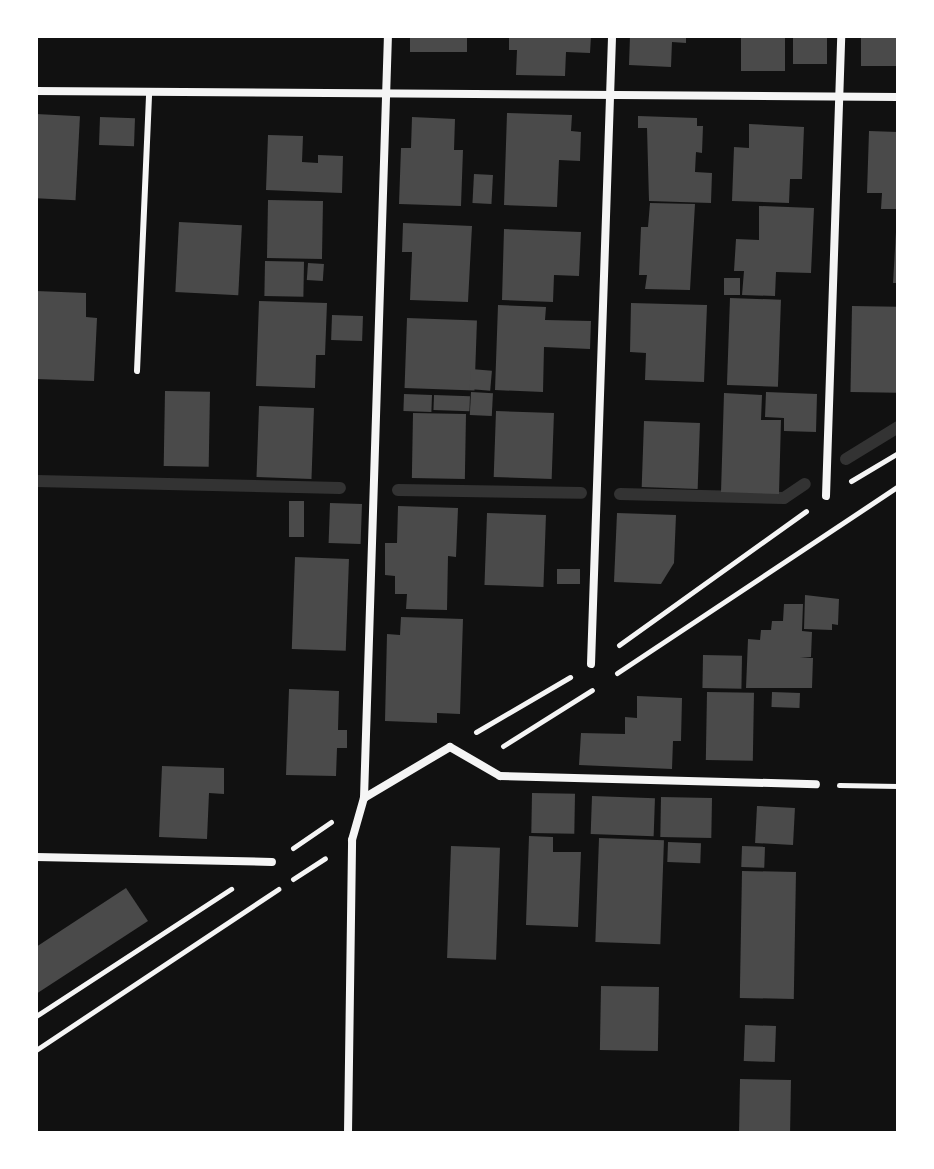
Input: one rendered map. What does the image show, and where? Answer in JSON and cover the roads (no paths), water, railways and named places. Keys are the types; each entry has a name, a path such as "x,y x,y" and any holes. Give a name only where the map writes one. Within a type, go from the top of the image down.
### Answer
{"street":[{"path":"348,1133 352,840 364,798 388,36"},
{"path":"591,664 612,36"},
{"path":"826,496 841,36"},
{"path":"36,91 898,97"},
{"path":"364,798 450,747 500,776 816,784"},
{"path":"36,857 272,862"}],"lane":[{"path":"137,371 149,92"}],"waterway":[{"path":"846,459 898,427"},
{"path":"36,481 340,488"},
{"path":"620,494 784,498 805,484"},
{"path":"398,490 581,493"}]}
